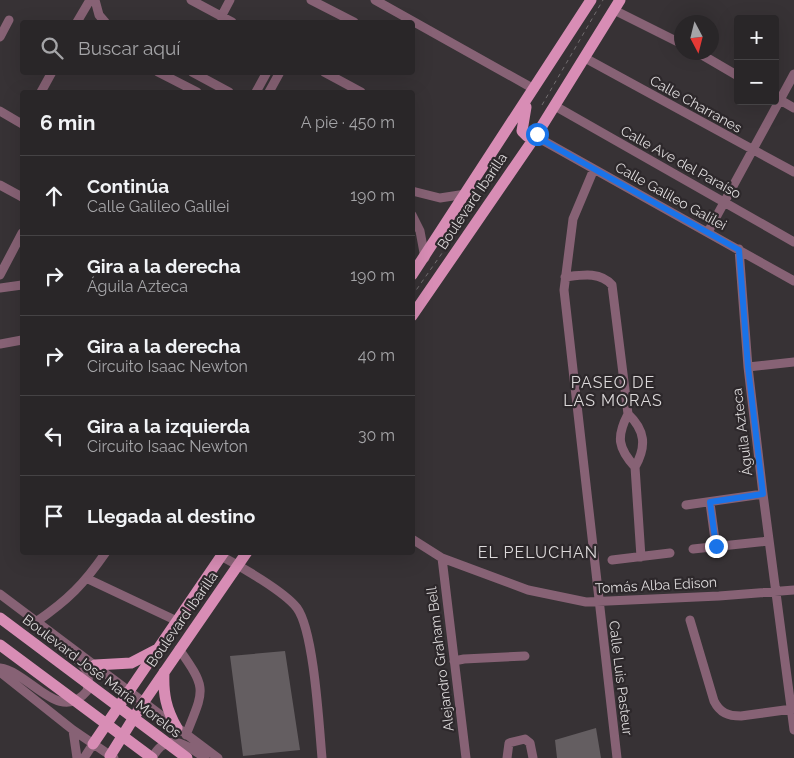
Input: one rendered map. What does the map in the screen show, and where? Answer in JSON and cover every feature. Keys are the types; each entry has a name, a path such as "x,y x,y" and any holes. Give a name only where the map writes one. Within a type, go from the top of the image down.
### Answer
{"main road":[{"name":"Boulevard Ibarilla","path":"420,260 438,249 466,194 591,0"},
{"name":"Boulevard Ibarilla","path":"415,312 536,135 617,5"},
{"path":"527,100 522,131 527,136 536,135"},
{"path":"415,312 423,292 442,263 438,249"},
{"name":"Boulevard Ibarilla","path":"93,744 221,555"},
{"name":"Boulevard Ibarilla","path":"111,757 143,703 245,555"},
{"name":"Boulevard José María Morelos","path":"0,618 187,758"},
{"path":"0,645 152,758"},
{"path":"95,665 130,663 159,648"},
{"path":"164,672 166,702 182,731"}],"street":[{"path":"79,20 90,0"},
{"path":"95,0 99,15 103,20"},
{"path":"191,0 228,20"},
{"path":"221,16 230,0"},
{"path":"311,0 350,20"},
{"path":"375,0 411,20"},
{"path":"617,5 674,39"},
{"path":"0,37 9,20"},
{"path":"415,22 534,89"},
{"name":"Calle Charranes","path":"585,58 752,151 794,172"},
{"path":"711,60 734,74"},
{"path":"779,97 794,74"},
{"path":"42,90 50,75"},
{"path":"164,75 193,90"},
{"path":"198,75 225,90"},
{"path":"257,90 265,75"},
{"path":"270,90 278,75"},
{"path":"331,75 357,90"},
{"path":"779,100 794,108"},
{"path":"708,232 725,203 775,105"},
{"name":"Calle Ave del Paraíso","path":"555,106 794,242"},
{"path":"0,111 20,123"},
{"name":"Calle Galileo Galilei","path":"536,135 794,281"},
{"name":"Calle Luis Pasteur","path":"594,169 573,219 564,277 565,310 616,758"},
{"path":"0,185 20,196"},
{"path":"415,192 440,198 466,194"},
{"path":"415,221 420,231 420,260"},
{"path":"0,275 20,237"},
{"name":"Águila Azteca","path":"739,250 748,367 768,541 794,730"},
{"path":"564,277 594,275 607,279 612,285 628,414 622,427 620,442 624,453 635,466"},
{"path":"0,288 20,285"},
{"path":"0,344 20,340"},
{"path":"748,367 793,362 794,373"},
{"path":"628,414 638,424 644,442 642,454 635,466 641,557"},
{"path":"686,505 763,494"},
{"path":"710,502 716,546"},
{"name":"Tomás Alba Edison","path":"415,540 442,558 528,590 597,602 794,590"},
{"path":"693,548 768,541"},
{"path":"612,560 670,553"},
{"path":"38,623 67,601 88,579 104,555"},
{"path":"223,555 286,598 296,607 303,618 310,650 322,758"},
{"name":"Alejandro Graham Bell","path":"442,558 466,758"},
{"path":"88,579 177,621"},
{"path":"0,594 95,665 127,692 218,758"},
{"path":"690,620 714,701 720,711 732,716 741,716 792,709"},
{"path":"0,668 14,671 59,703 70,704 84,696 90,682 89,674 84,666 52,640 38,623"},
{"path":"179,649 201,684 201,695 182,731"},
{"path":"454,661 464,658 525,656"},
{"path":"0,672 73,730 111,757"},
{"path":"73,730 77,758"},
{"path":"507,758 509,743 525,740 530,743 533,758"},
{"path":"152,758 161,748 179,742 184,743 205,758"},
{"path":"84,758 93,744"}],"path":[{"path":"539,110 603,0"},
{"path":"415,291 438,249 453,237"}],"building":[{"path":"285,651 300,750 243,756 230,656"},
{"path":"596,728 601,758 557,758 555,740"}],"district":[{"name":"PASEO DE LAS MORAS","path":"613,391"},
{"name":"EL PELUCHAN","path":"538,552"}],"route":[{"path":"537,134 535,136 739,250 748,367 763,494 710,502 716,546"}]}
